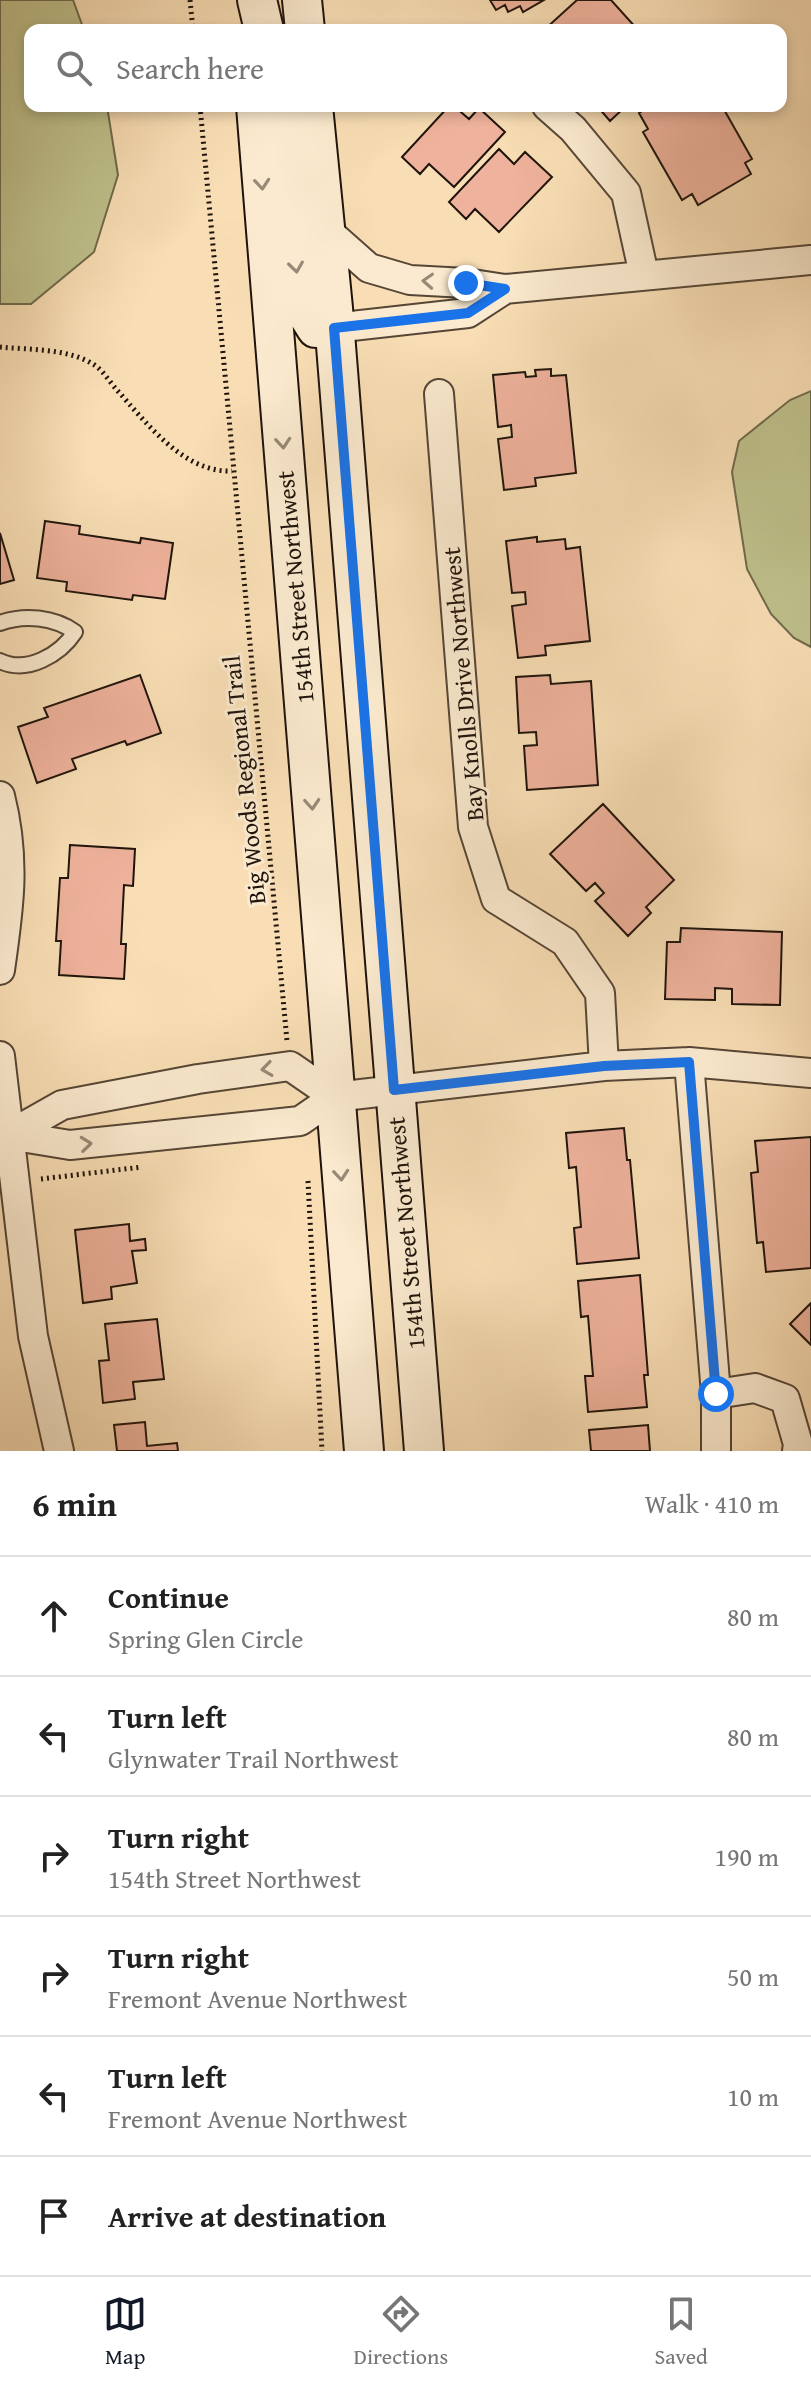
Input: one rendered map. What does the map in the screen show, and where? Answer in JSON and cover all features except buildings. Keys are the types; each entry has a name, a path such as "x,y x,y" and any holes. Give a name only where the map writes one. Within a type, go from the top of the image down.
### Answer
{"street":[{"path":"247,0 249,24"},
{"path":"257,0 263,24"},
{"path":"302,0 304,24"},
{"name":"154th Street Northwest","path":"256,112 364,1451"},
{"path":"283,112 301,304 316,328 468,313 505,289"},
{"name":"154th Street Northwest","path":"314,112 334,328 424,1451"},
{"path":"554,112 573,129 626,193 644,275"},
{"path":"325,229 369,268 410,280 505,289 811,260"},
{"name":"Bay Knolls Drive Northwest","path":"439,394 473,827 496,899 565,942 600,993 604,1066"},
{"path":"0,796 8,826 12,877 0,970"},
{"path":"0,1056 5,1136 17,1181 33,1336 59,1451"},
{"path":"5,1136 70,1145 300,1121 335,1097 604,1066 689,1062 811,1073"},
{"path":"689,1062 716,1394 716,1451"},
{"path":"5,1136 62,1105 198,1079 290,1066 335,1097"},
{"path":"716,1394 755,1388 785,1399 798,1444 797,1451"}],"lane":[{"path":"0,623 14,618 60,621 75,632 66,646 33,663 16,666 0,661"}],"path":[{"path":"190,0 192,24"},
{"name":"Big Woods Regional Trail","path":"201,112 290,1066"},
{"path":"0,347 66,354 96,366 158,436 189,459 219,472 232,471"},
{"path":"308,1181 322,1451"}],"green space":[{"path":"0,0 73,0 82,24 24,24 24,112 108,112 118,175 94,252 31,304 0,304"},
{"path":"811,391 811,647 794,638 771,614 747,569 732,472 739,441 790,400"}],"route":[{"path":"466,283 505,289 468,313 334,328 394,1090 604,1066 689,1062 716,1394"}]}
